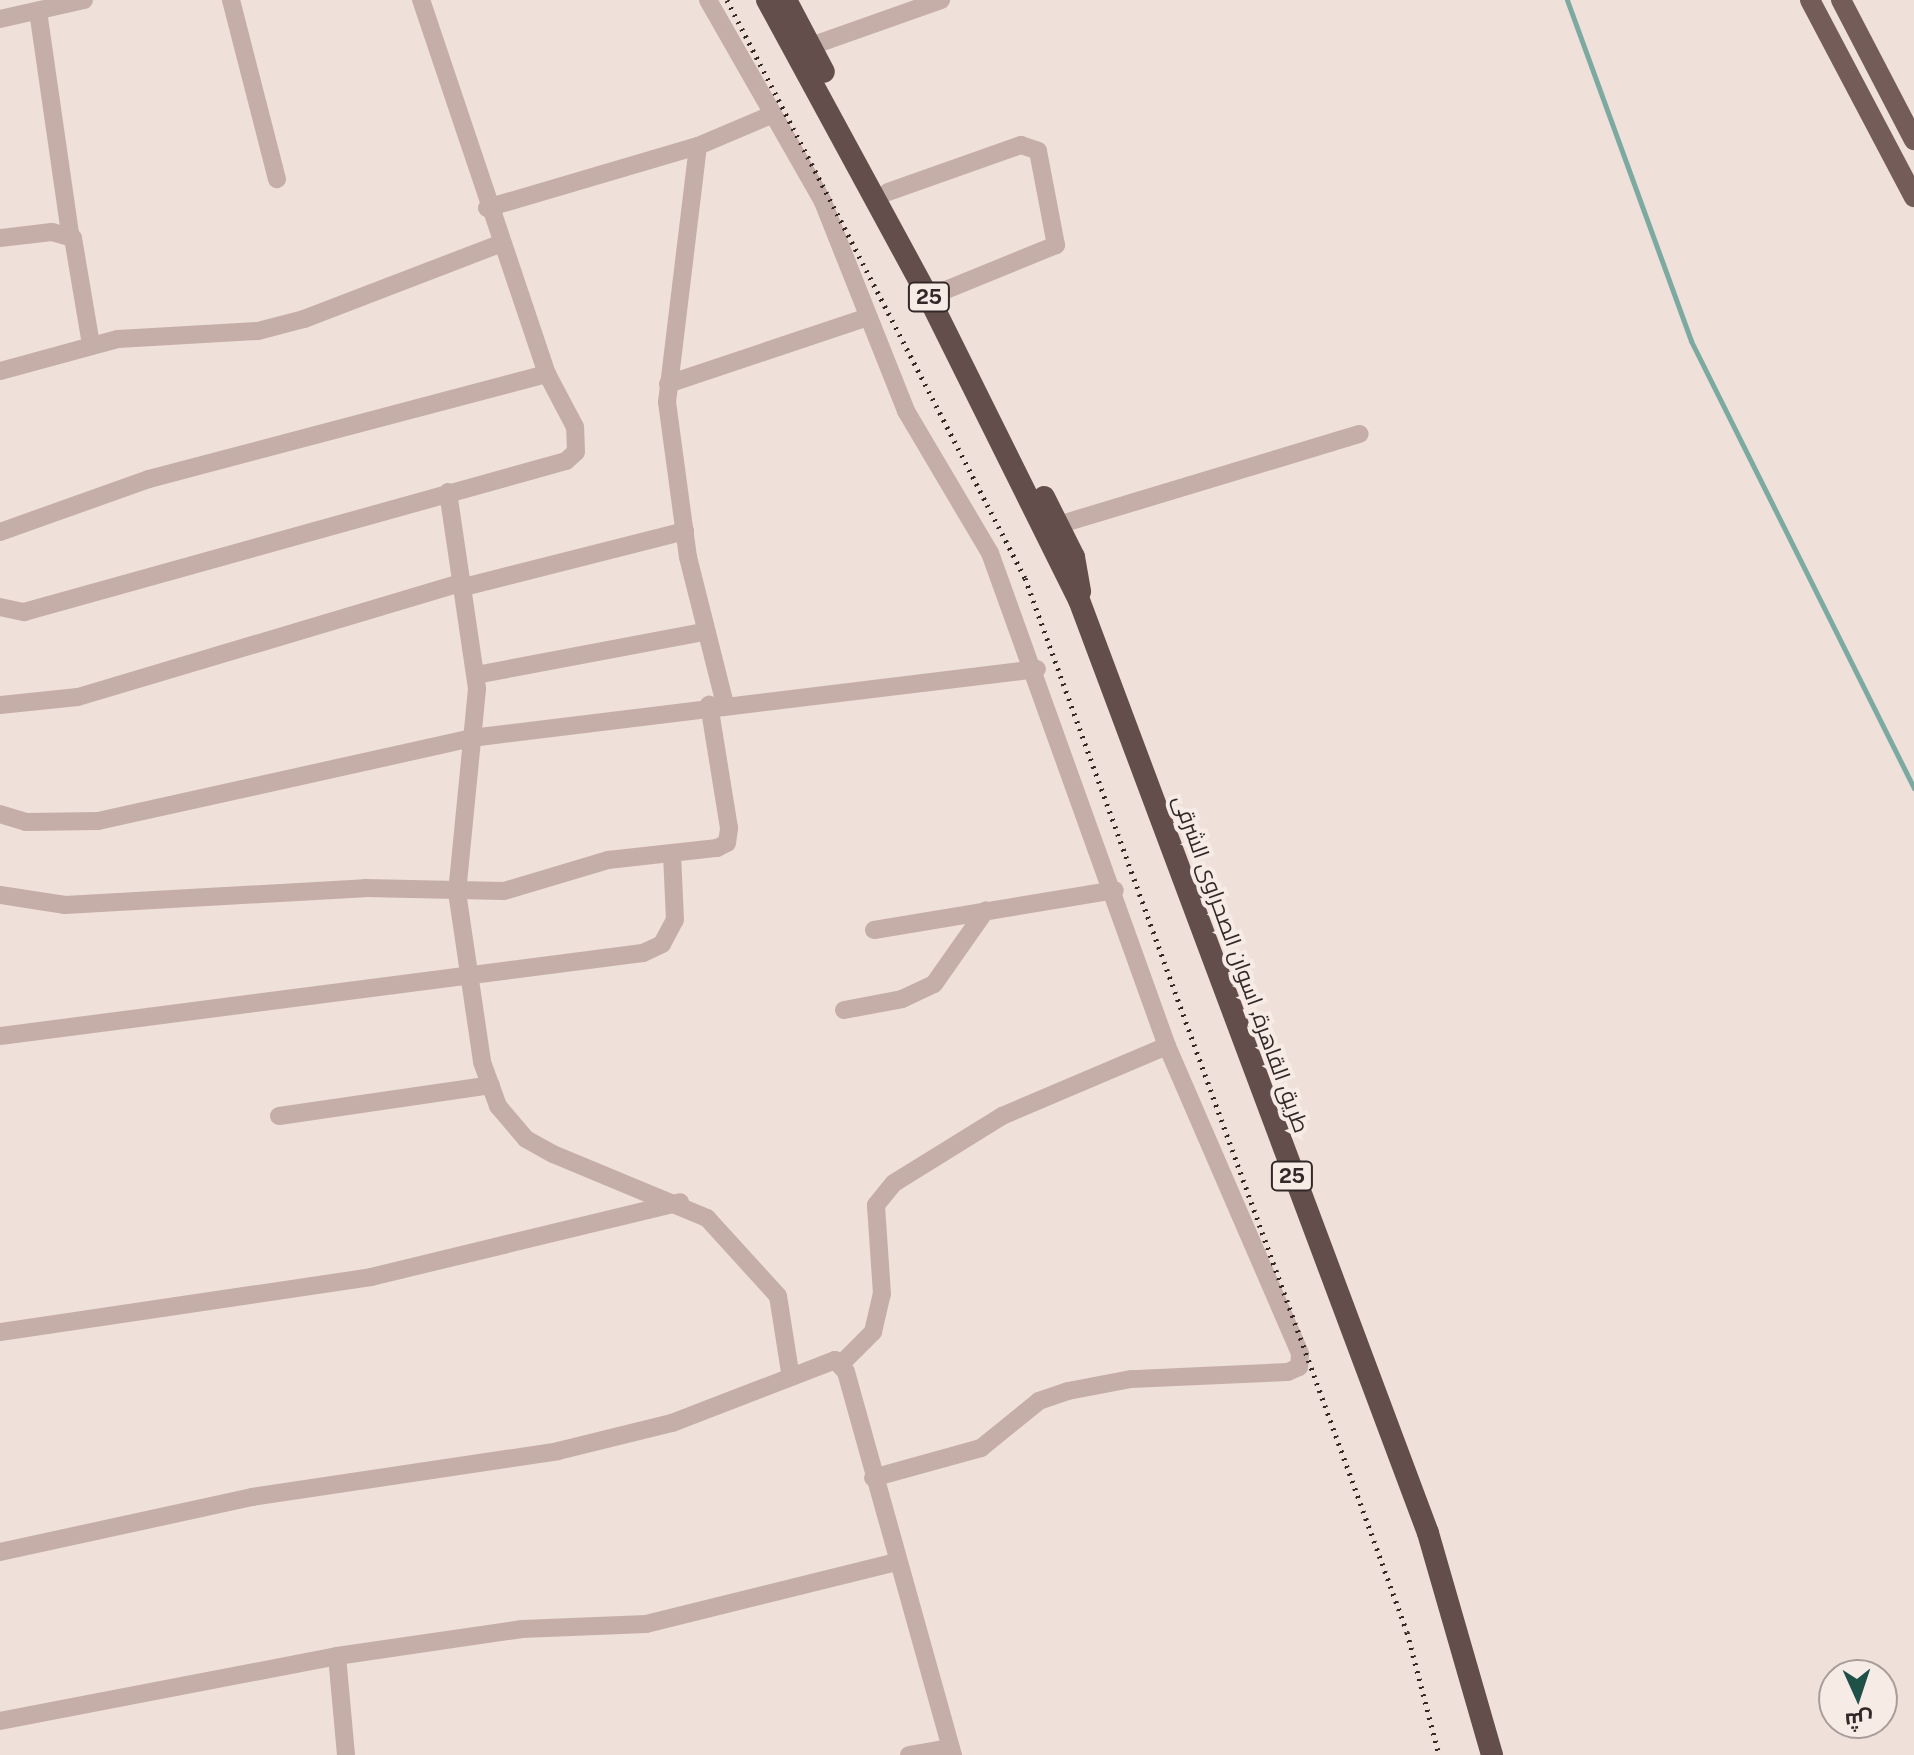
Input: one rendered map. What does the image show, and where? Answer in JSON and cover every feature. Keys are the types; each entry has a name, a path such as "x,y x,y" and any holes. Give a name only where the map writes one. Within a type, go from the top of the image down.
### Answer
{"highway":[{"name":"طريق القاهرة, اسوان الصحراوى الشرقى","path":"767,0 935,309 1079,600 1428,1533 1492,1755"},
{"name":"طريق القاهرة, اسوان الصحراوى الشرقى","path":"786,0 943,291 1058,525 1078,571 1079,600"}],"main road":[{"path":"1810,0 1914,197"},
{"path":"1841,0 1914,140"}],"street":[{"path":"0,19 84,0"},
{"path":"231,0 277,179"},
{"path":"0,607 24,612 575,456 575,427 547,374 499,244 421,0"},
{"path":"708,0 823,202 906,411 990,553 1037,669 1167,1046 1208,1150 1250,1226 1300,1354 1298,1369 1068,1391 1039,1401 981,1448 873,1478"},
{"path":"811,46 941,0"},
{"path":"38,11 70,234 91,344"},
{"path":"487,208 698,146 771,115"},
{"path":"888,192 1021,145 1038,151 1056,245 943,291"},
{"path":"0,895 65,905 365,888 504,891 608,860 717,848 729,836 717,704 685,531 668,384 698,146"},
{"path":"0,238 70,234"},
{"path":"0,371 91,344 258,331 381,294 499,244"},
{"path":"668,384 868,317"},
{"path":"0,532 149,479 547,374"},
{"path":"1058,525 1360,434"},
{"path":"448,492 476,675 457,892 470,980 491,1085 526,1139 680,1202 707,1218 778,1296 790,1372"},
{"path":"0,705 78,697 464,584 685,531"},
{"path":"476,675 704,632"},
{"path":"0,814 26,822 98,821 471,738 717,704 936,687 1037,669"},
{"path":"0,1036 470,980 629,957 662,944 675,920 672,853"},
{"path":"874,930 1115,890"},
{"path":"844,1010 902,999 934,984 986,910"},
{"path":"842,1363 873,1332 882,1294 876,1205 894,1183 1002,1116 1167,1046"},
{"path":"279,1116 491,1085"},
{"path":"0,1332 371,1277 680,1202"},
{"path":"0,1552 252,1497 558,1451 672,1423 825,1359 842,1363"},
{"path":"842,1363 952,1752 909,1755"},
{"path":"0,1721 337,1656 522,1629 646,1624 897,1562"},
{"path":"337,1656 346,1755"}],"waterway":[{"path":"1567,0 1691,341 1914,788"}],"railway":[{"path":"727,0 1025,578 1407,1632 1439,1755"}]}
